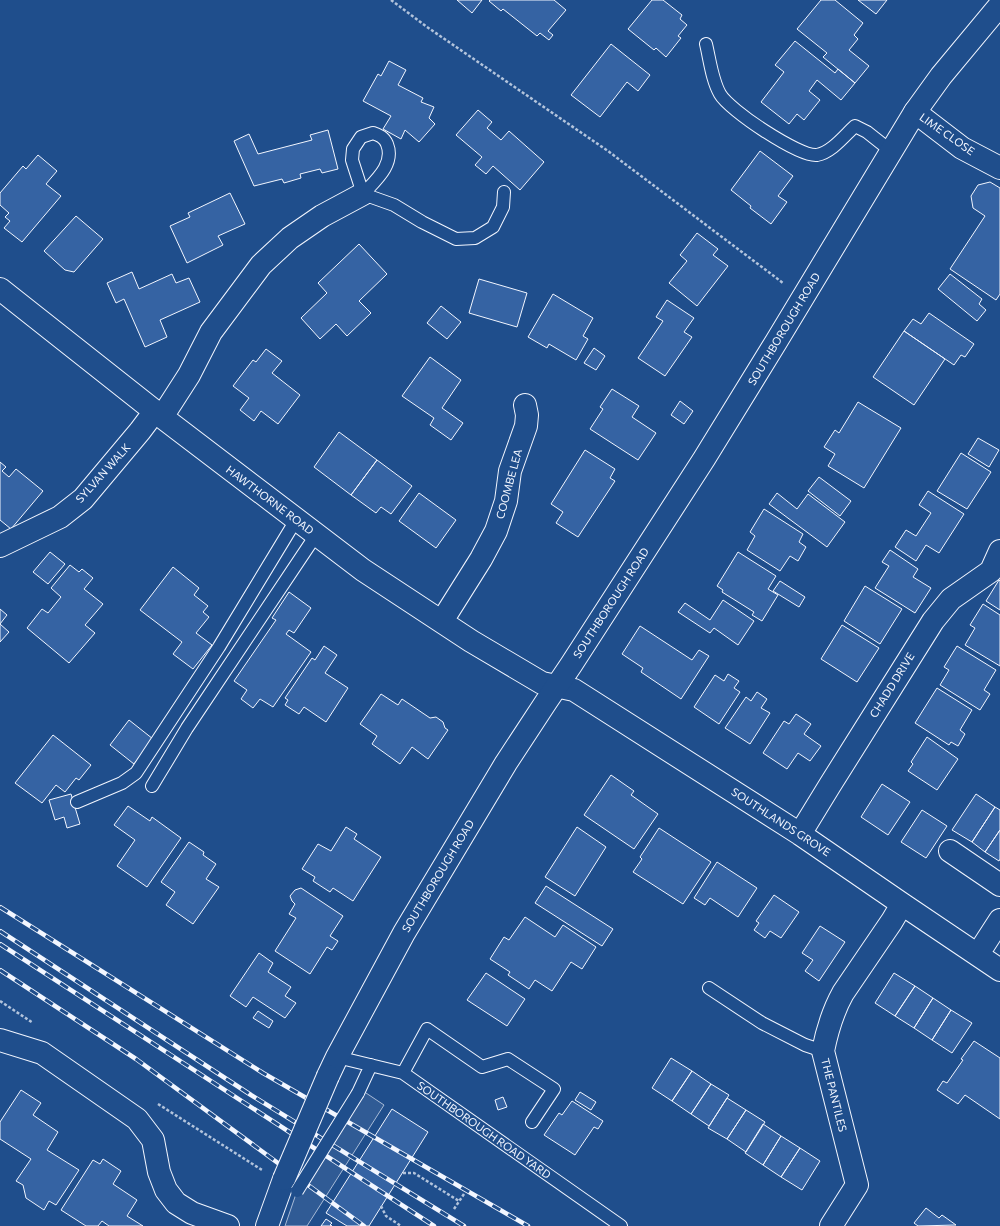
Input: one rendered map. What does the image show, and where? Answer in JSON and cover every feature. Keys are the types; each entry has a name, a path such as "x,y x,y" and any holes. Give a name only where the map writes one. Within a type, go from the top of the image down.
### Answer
{"street":[{"name":"SOUTHBOROUGH ROAD","path":"269,1220 291,1185 328,1076 337,1056 404,934 506,763 704,459 915,112 941,76 1000,5"},
{"name":"LIME CLOSE","path":"915,112 962,148 1000,168"},
{"name":"SYLVAN WALK","path":"0,546 60,517 82,499 140,431 158,414 189,375 211,332 261,265 290,238 322,216 363,194"},
{"name":"HAWTHORNE ROAD","path":"0,289 158,414 363,570 472,641 542,683 557,685"},
{"name":"COOMBE LEA","path":"442,621 481,559 496,531 506,501 510,471 526,426 527,415 525,405"},
{"name":"CHADD DRIVE","path":"800,834 933,621 951,599 990,571 1000,551"},
{"name":"SOUTHLANDS GROVE","path":"557,685 574,690 800,834 1000,970"},
{"path":"950,851 1000,884"},
{"name":"THE PANTILES","path":"831,1226 857,1185 823,1051 826,1035 836,1005 842,993 892,921 902,904"},
{"path":"978,954 1000,920"},
{"path":"0,1040 42,1053 137,1119 152,1140 159,1172 166,1190 176,1203 192,1212 228,1226"}],"lane":[{"path":"706,44 716,85 721,95 729,104 768,134 808,154 817,155 828,151 855,126 867,132 891,151"},
{"path":"373,133 379,135 386,141 390,151 385,170 363,194 352,160 353,149 361,137 373,133"},
{"path":"363,194 394,204 422,222 456,238 475,238 493,227 503,207 504,192"},
{"path":"77,802 122,783 136,773 219,647 296,520"},
{"path":"152,786 187,728 316,535"},
{"path":"709,988 762,1023 805,1045 823,1051"},
{"path":"403,1073 426,1029 482,1067 508,1059 554,1089 532,1122"},
{"name":"SOUTHBOROUGH ROAD YARD","path":"337,1056 371,1066 403,1073 621,1226"},
{"path":"291,1185 358,1093 371,1066"}],"path":[{"path":"391,0 440,36 608,151 803,298"},
{"path":"403,1172 414,1173 459,1201"},
{"path":"454,1209 464,1194"},
{"path":"381,1206 386,1216 401,1226"}],"shaded area":[{"path":"360,1089 384,1105 307,1226 285,1226 297,1191"}],"building":[{"path":"457,0 482,0 472,13"},
{"path":"554,0 566,10 548,31 553,35 549,40 540,33 537,36 503,9 501,11 489,1"},
{"path":"652,0 663,0 682,15 680,19 687,25 678,36 681,38 666,57 656,48 654,50 628,29"},
{"path":"821,0 835,0 863,23 854,35 858,39 849,50 869,66 855,83 823,57 827,53 797,29"},
{"path":"858,0 887,0 876,14"},
{"path":"795,41 835,73 838,69 855,83 841,100 817,80 809,91 820,100 804,120 797,114 789,124 761,102 784,72 775,65"},
{"path":"611,44 650,75 638,91 627,82 600,117 571,95"},
{"path":"389,61 406,70 398,85 423,98 421,102 434,107 429,118 435,124 419,142 405,130 401,139 383,129 391,116 363,101 378,74 381,76"},
{"path":"478,110 492,122 487,128 501,140 509,131 544,162 520,190 493,166 486,174 475,165 482,157 456,135"},
{"path":"328,130 338,169 322,173 320,169 300,174 301,178 284,183 282,179 254,186 234,141 249,134 258,154 312,140 310,135"},
{"path":"760,151 793,176 778,196 787,202 771,224 750,208 751,206 731,190"},
{"path":"38,155 57,171 46,184 61,196 22,242 4,228 10,221 5,217 9,213 0,205 0,193 23,166 26,169"},
{"path":"990,182 1000,188 1000,294 996,300 950,269 985,216 973,208 971,196 978,185"},
{"path":"230,193 245,224 218,236 223,245 187,263 170,226 190,217 188,213"},
{"path":"76,216 103,239 74,272 65,270 44,251"},
{"path":"697,233 718,249 713,255 728,266 697,306 669,283 687,261 680,255"},
{"path":"359,244 387,274 359,301 371,313 347,336 336,324 320,339 301,318 327,293 318,283"},
{"path":"132,272 139,289 172,274 176,283 189,278 200,302 160,320 167,337 145,347 124,299 116,303 107,283"},
{"path":"950,274 982,299 979,304 986,310 977,321 938,289"},
{"path":"479,279 527,293 517,327 469,313"},
{"path":"553,294 593,318 583,336 588,339 576,360 549,344 547,348 528,337"},
{"path":"667,300 694,318 684,332 692,337 665,376 638,358 663,321 656,317"},
{"path":"441,306 461,322 447,339 427,323"},
{"path":"929,313 974,344 965,357 961,355 954,365 904,331 913,319 921,324"},
{"path":"904,331 945,359 914,405 873,377"},
{"path":"594,348 605,356 596,370 584,363"},
{"path":"266,349 282,361 272,373 300,395 278,424 261,411 254,421 240,410 249,398 233,386 253,360 256,362"},
{"path":"430,357 461,380 442,408 463,423 451,440 430,425 434,418 402,396"},
{"path":"612,389 639,406 632,417 656,433 638,460 590,429 603,409 600,407"},
{"path":"680,401 693,411 684,424 671,415"},
{"path":"858,402 901,428 864,488 828,466 835,454 824,447 835,430 839,433"},
{"path":"339,432 377,460 351,495 314,467"},
{"path":"978,438 999,450 989,467 968,454"},
{"path":"585,450 615,469 610,478 615,481 578,537 556,523 563,512 551,504"},
{"path":"961,453 991,472 967,509 937,491"},
{"path":"377,460 412,486 391,514 381,507 376,513 351,495"},
{"path":"0,462 6,467 2,471 9,477 16,469 43,491 11,529 0,520"},
{"path":"819,477 851,501 840,516 808,491"},
{"path":"928,491 964,514 939,553 926,545 916,561 895,547 906,530 916,536 931,513 919,505"},
{"path":"419,493 456,520 436,548 399,521"},
{"path":"777,493 797,509 808,494 845,522 827,547 769,504"},
{"path":"764,509 803,534 799,542 806,547 798,561 790,556 780,571 747,550 755,536 750,532"},
{"path":"890,550 918,569 913,577 931,588 915,613 875,588 889,566 882,562"},
{"path":"50,552 65,564 48,584 33,572"},
{"path":"738,552 776,576 768,589 778,595 762,621 752,615 754,612 722,592 723,590 717,586"},
{"path":"70,565 79,572 82,569 93,578 84,589 103,604 85,625 95,633 69,663 27,628 42,609 48,613 61,597 51,588"},
{"path":"173,567 199,588 194,595 208,606 203,612 209,617 196,633 212,645 193,669 173,654 182,642 140,610"},
{"path":"999,580 1000,581 1000,610 986,601"},
{"path":"780,581 805,597 799,607 773,591"},
{"path":"865,586 902,609 880,644 844,621"},
{"path":"289,592 311,608 294,633 289,630 286,634 311,652 273,707 260,699 253,708 241,699 247,690 234,681 276,620 272,618"},
{"path":"723,600 754,621 738,645 714,628 710,633 678,612 685,603 710,620"},
{"path":"983,604 1000,615 1000,666 965,645 975,628 970,625"},
{"path":"0,609 7,615 0,624"},
{"path":"0,624 9,632 0,642"},
{"path":"842,625 879,648 857,682 821,659"},
{"path":"640,626 692,660 699,650 709,656 681,699 641,672 643,668 622,654"},
{"path":"324,646 337,655 325,673 348,688 326,722 304,707 299,714 285,705 288,700 285,698 312,658 315,660"},
{"path":"957,646 996,670 984,690 990,694 980,710 940,685 949,670 944,667"},
{"path":"728,674 739,681 734,688 740,692 719,724 694,707 715,675 724,681"},
{"path":"937,688 972,710 960,730 965,734 958,746 951,742 949,745 915,723"},
{"path":"757,692 767,699 761,708 770,713 750,744 725,728 746,697 751,701"},
{"path":"381,694 398,705 402,699 430,718 436,717 443,722 445,728 448,730 428,759 412,747 400,764 372,744 377,736 360,724"},
{"path":"796,714 811,724 804,734 821,746 810,761 798,753 787,769 763,753 784,721 789,724"},
{"path":"129,720 153,739 134,764 110,745"},
{"path":"53,735 91,765 79,780 76,778 65,792 56,785 42,803 15,783"},
{"path":"927,737 958,759 937,790 908,771 913,764 911,762"},
{"path":"611,775 634,791 631,795 658,814 634,849 584,815"},
{"path":"882,784 910,802 888,835 861,817"},
{"path":"71,794 80,824 67,828 64,817 55,820 49,800"},
{"path":"976,794 995,807 972,842 952,830"},
{"path":"128,806 150,821 152,817 181,838 147,887 117,866 135,840 114,825"},
{"path":"995,807 1000,810 1000,830 985,852 972,842"},
{"path":"922,810 947,826 926,858 901,842"},
{"path":"346,827 357,834 354,839 381,857 353,901 333,888 330,892 313,881 315,877 302,869 318,844 331,851"},
{"path":"577,827 606,847 575,896 545,877"},
{"path":"659,828 711,862 683,904 633,872 642,859 640,857"},
{"path":"1000,830 1000,859 999,861 985,852"},
{"path":"189,842 204,852 203,855 216,864 206,879 219,887 193,924 166,905 175,892 161,882"},
{"path":"717,862 757,888 738,917 710,898 705,905 694,898"},
{"path":"546,886 613,929 602,946 535,903"},
{"path":"301,888 343,916 330,936 338,941 332,950 327,947 310,974 275,951 296,918 289,914 295,904 290,896 295,890"},
{"path":"774,895 799,912 781,938 770,931 765,938 754,930 759,923 756,921"},
{"path":"525,917 555,937 563,925 596,947 582,969 571,962 552,991 535,980 529,989 508,975 510,972 490,959 504,937 509,940"},
{"path":"820,926 845,942 819,981 805,971 813,960 802,953"},
{"path":"259,953 273,963 268,972 291,987 285,996 296,1003 285,1018 253,997 246,1007 230,996"},
{"path":"486,973 525,999 507,1026 467,1000"},
{"path":"894,973 915,986 895,1016 875,1003"},
{"path":"915,986 933,998 914,1028 895,1016"},
{"path":"933,998 951,1010 932,1040 914,1028"},
{"path":"951,1010 972,1023 952,1053 932,1040"},
{"path":"258,1011 273,1021 269,1028 253,1018"},
{"path":"974,1041 1000,1058 1000,1119 965,1095 958,1104 937,1090 943,1081 947,1083 963,1060 961,1059"},
{"path":"671,1058 692,1071 672,1101 652,1088"},
{"path":"692,1071 711,1084 691,1114 672,1101"},
{"path":"711,1084 729,1095 709,1126 691,1114"},
{"path":"21,1090 41,1103 33,1115 58,1132 47,1150 79,1170 56,1205 49,1201 44,1210 26,1198 23,1185 16,1181 31,1159 0,1139 0,1122"},
{"path":"580,1092 596,1102 591,1110 575,1100"},
{"path":"503,1097 507,1107 498,1110 495,1100"},
{"path":"727,1098 746,1110 727,1139 708,1128"},
{"path":"572,1101 603,1121 598,1129 594,1127 575,1155 544,1135 559,1113 562,1115"},
{"path":"392,1109 428,1132 369,1226 347,1226 326,1213"},
{"path":"746,1110 765,1122 746,1152 727,1139"},
{"path":"763,1124 781,1136 763,1165 745,1153"},
{"path":"781,1136 800,1148 781,1177 763,1165"},
{"path":"800,1148 820,1161 802,1190 781,1177"},
{"path":"103,1159 121,1171 113,1184 137,1200 127,1216 143,1226 109,1226 102,1221 98,1226 86,1226 61,1210 93,1160 100,1164"},
{"path":"926,1208 939,1218 942,1215 956,1225 918,1226 914,1223"},
{"path":"326,1219 332,1223 330,1225 332,1226 321,1226"}],"railway":[{"path":"0,907 263,1073 528,1226"},
{"path":"0,931 251,1095 464,1226"},
{"path":"0,944 434,1226"},
{"path":"0,970 136,1059 364,1226"}]}
